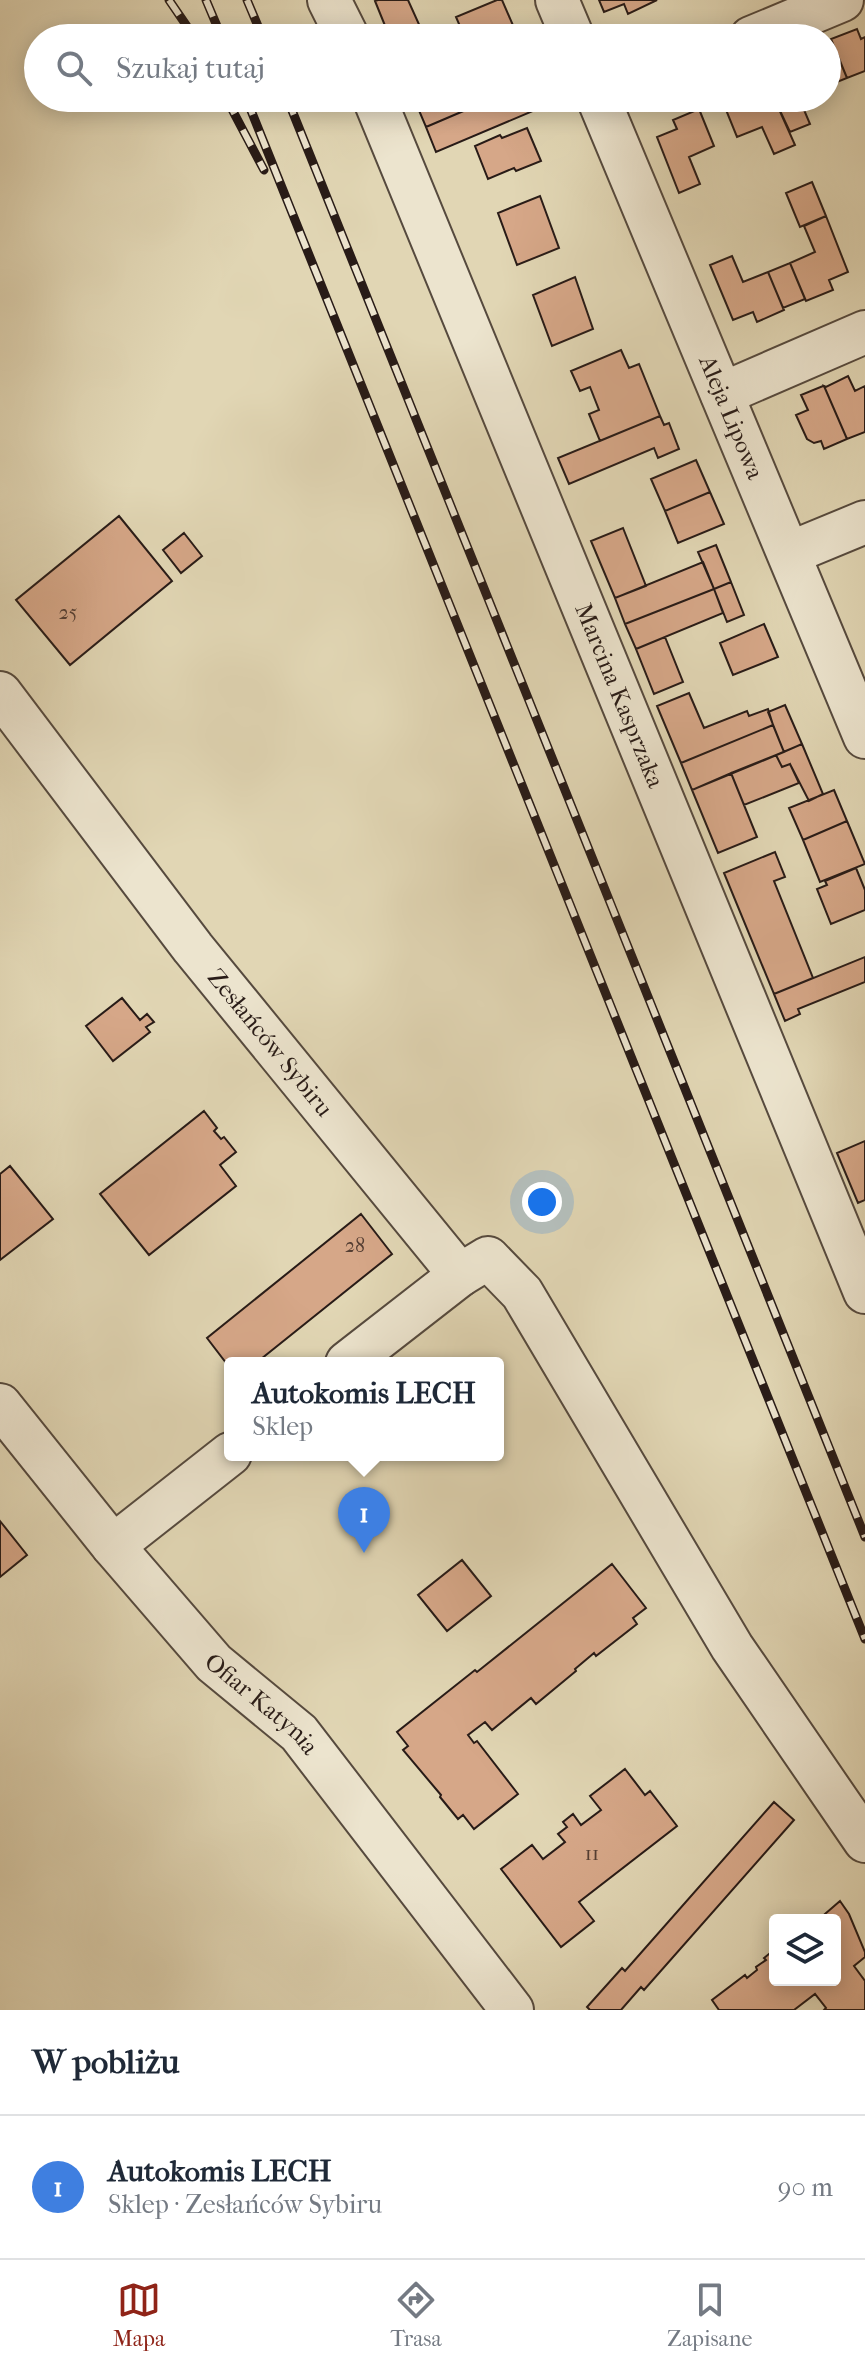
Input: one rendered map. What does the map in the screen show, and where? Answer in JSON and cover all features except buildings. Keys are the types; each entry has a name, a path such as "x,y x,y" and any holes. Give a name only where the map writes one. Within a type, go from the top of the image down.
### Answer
{"street":[{"path":"329,0 341,24"},
{"path":"557,0 567,24"},
{"path":"785,24 842,0"},
{"name":"Marcina Kasprzaka","path":"380,112 865,1292"},
{"name":"Aleja Lipowa","path":"607,112 865,737"},
{"path":"722,394 865,332"},
{"path":"790,553 865,522"},
{"name":"Zesłańców Sybiru","path":"0,693 193,948 460,1275"},
{"path":"355,1357 460,1275 488,1258 522,1293 732,1647 865,1841"},
{"name":"Ofiar Katynia","path":"0,1405 113,1546 214,1663 299,1733 512,2010"},
{"path":"113,1546 240,1463"}],"railway":[{"path":"169,0 185,24"},
{"path":"206,0 216,24"},
{"path":"247,0 257,24"},
{"path":"233,112 264,170"},
{"path":"252,112 865,1639"},
{"path":"293,112 865,1537"}],"place":[{"name":"Autokomis LECH","path":"364,1553"}]}
